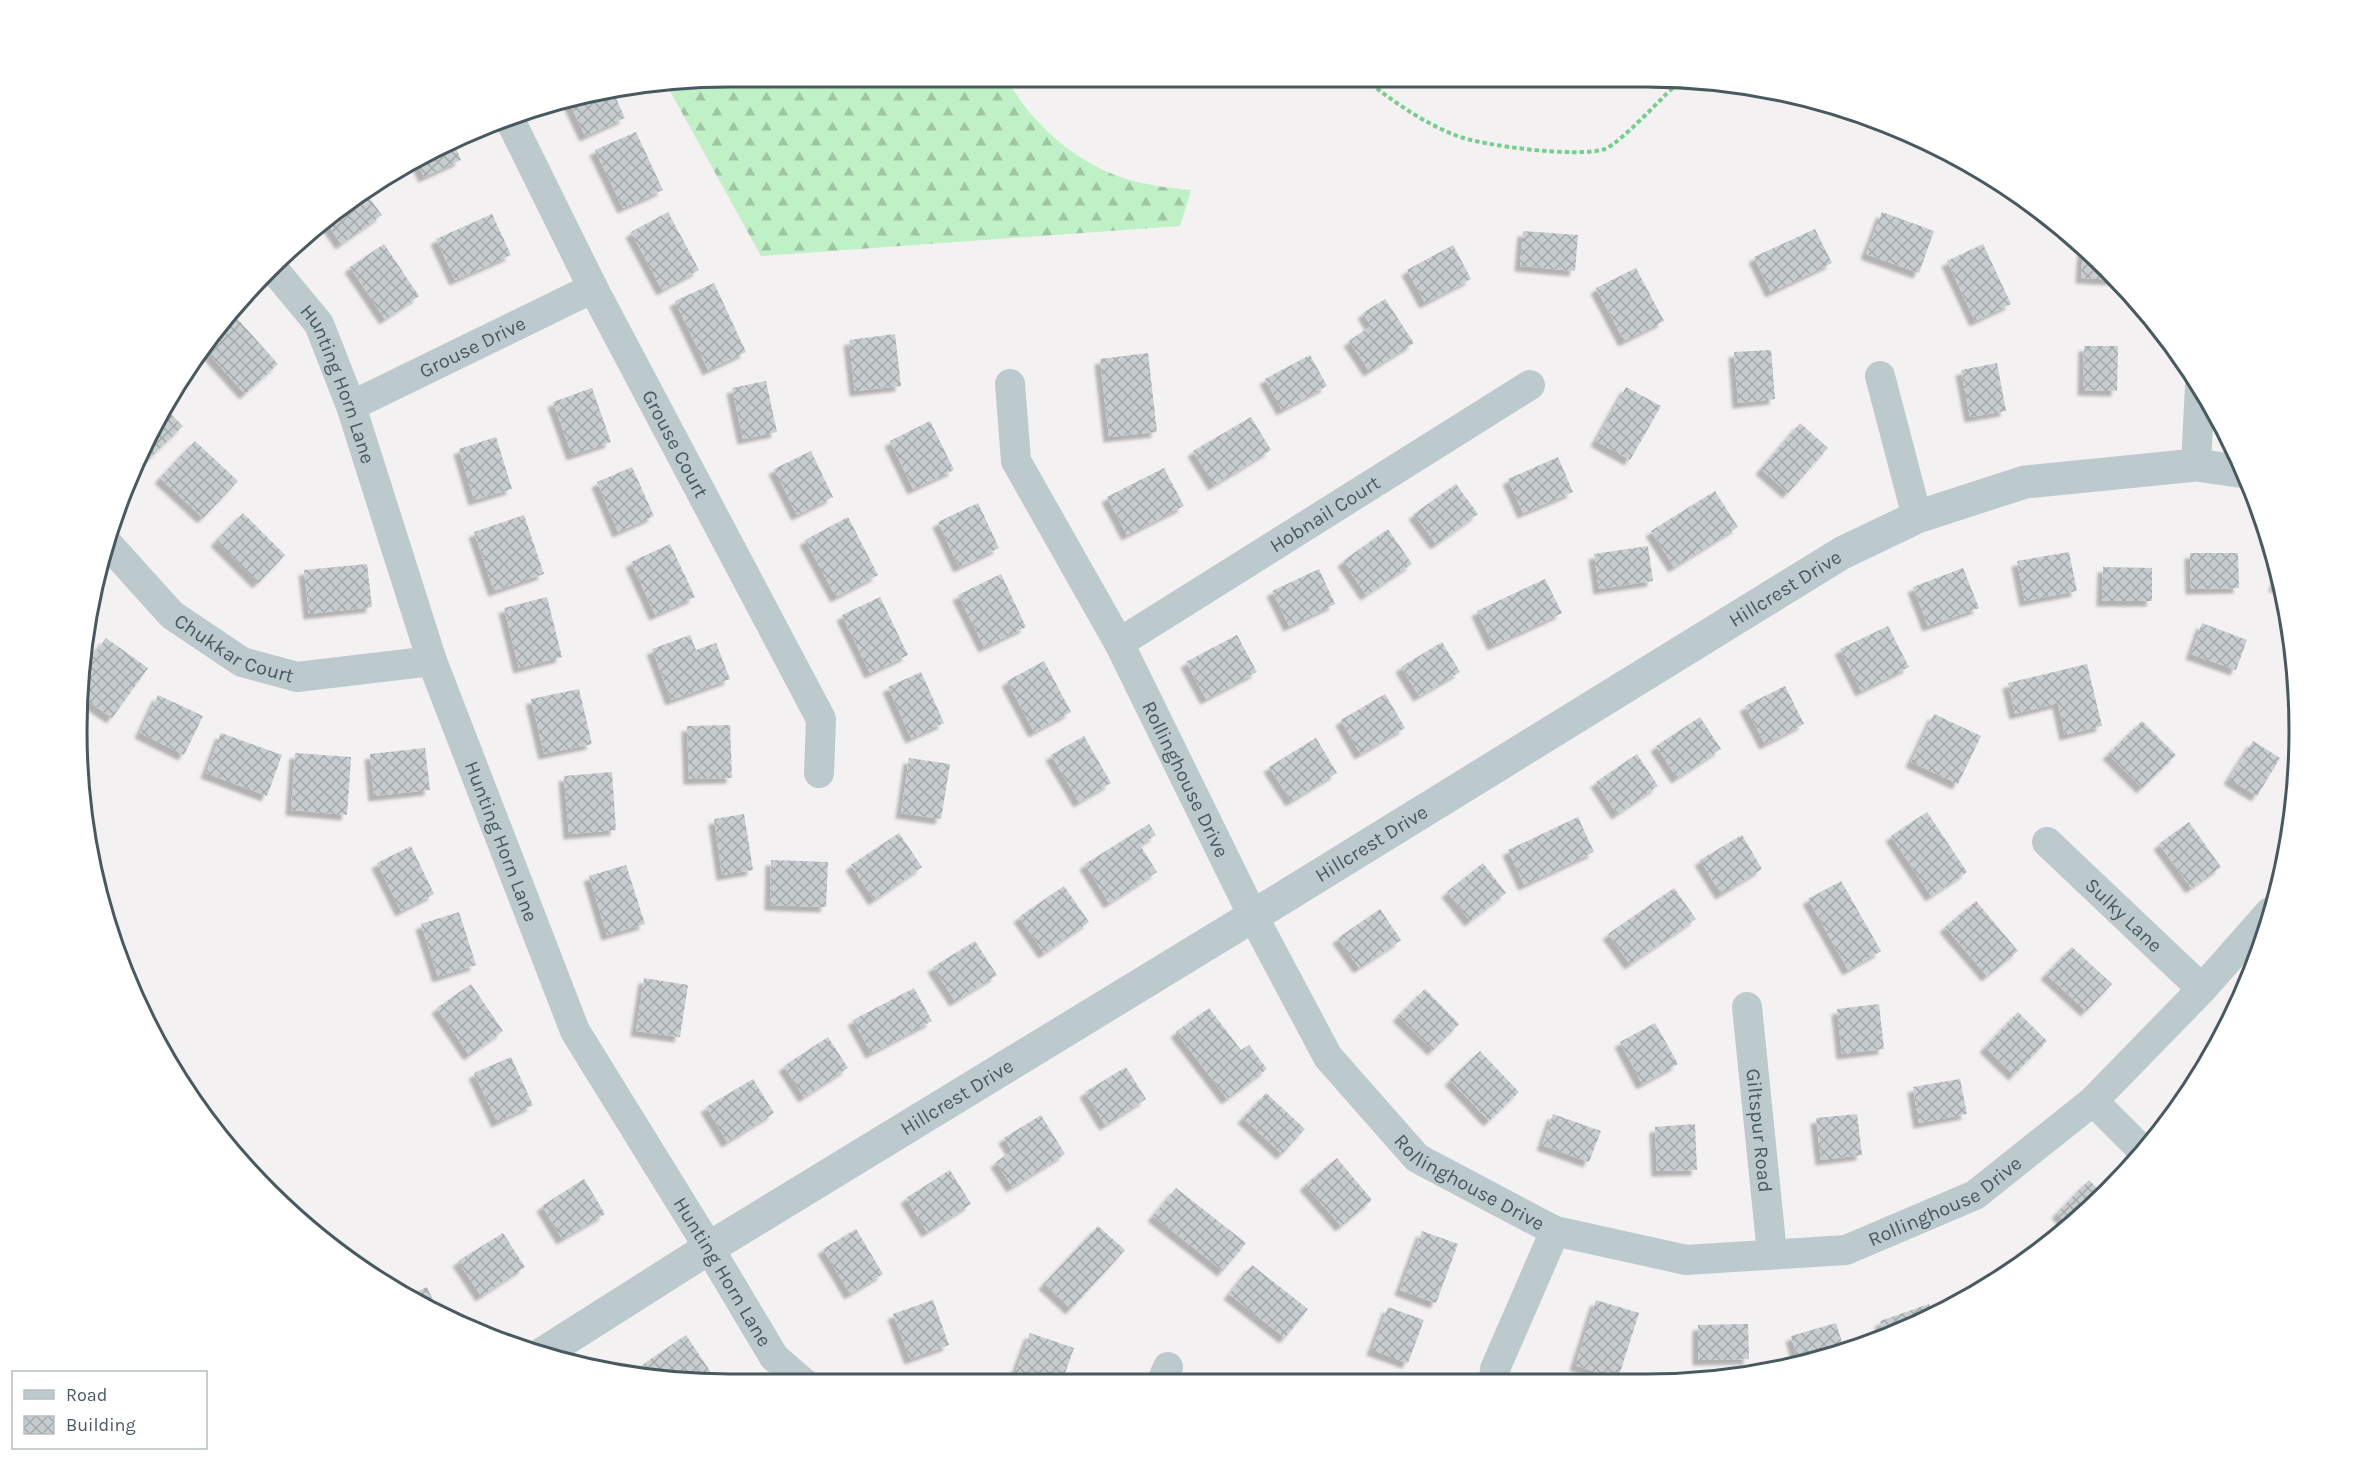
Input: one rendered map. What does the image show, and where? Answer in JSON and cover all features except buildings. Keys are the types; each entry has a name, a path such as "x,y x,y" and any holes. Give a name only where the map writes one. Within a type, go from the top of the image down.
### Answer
{"street":[{"name":"Grouse Court","path":"513,125 593,288 821,719 819,773"},
{"name":"Hunting Horn Lane","path":"277,273 320,324 351,406 432,661 575,1031 774,1357 794,1374"},
{"name":"Grouse Drive","path":"351,406 593,288"},
{"path":"1880,376 1917,517"},
{"name":"Rollinghouse Drive","path":"1010,384 1016,460 1119,643 1253,916 1328,1057 1417,1158 1555,1231 1686,1260 1846,1250 1975,1195 2093,1101 2202,989 2258,926"},
{"name":"Hobnail Court","path":"1119,643 1530,384"},
{"path":"2196,465 2198,401"},
{"name":"Hillcrest Drive","path":"551,1348 709,1248 1253,916 1842,552 1917,517 2025,482 2196,465 2234,470"},
{"name":"Chukkar Court","path":"113,550 172,615 242,662 297,677 432,661"},
{"name":"Sulky Lane","path":"2047,842 2202,989"},
{"name":"Giltspur Road","path":"1747,1007 1772,1253"},
{"path":"2093,1101 2137,1145"},
{"path":"1495,1374 1555,1231"}],"path":[{"path":"1375,87 1397,105 1456,136 1550,152 1584,153 1606,148 1672,88"}],"green space":[{"path":"730,87 1012,87 1042,127 1056,140 1088,162 1123,178 1157,186 1191,190 1180,226 761,256 670,90"}]}
